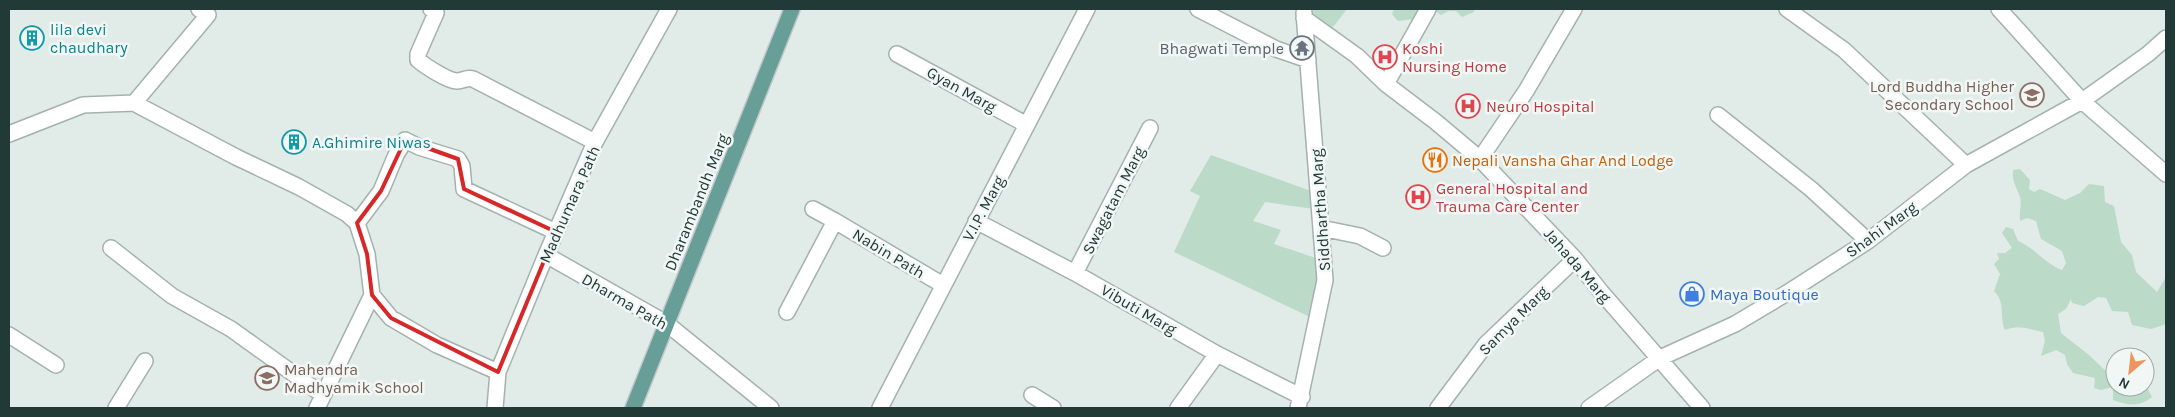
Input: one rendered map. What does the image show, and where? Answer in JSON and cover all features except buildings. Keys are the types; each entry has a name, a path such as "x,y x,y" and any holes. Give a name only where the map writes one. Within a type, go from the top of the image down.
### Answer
{"main road":[{"name":"Dharambandh Marg","path":"633,408 792,9"}],"street":[{"name":"Madhumara Path","path":"495,408 498,372 556,232 596,142 669,9"},
{"name":"V.I.P. Marg","path":"880,408 1087,9"},
{"path":"1198,9 1276,49 1308,60"},
{"path":"1386,84 1428,9"},
{"path":"1480,159 1526,91 1574,9"},
{"path":"1787,9 1844,50 1966,165"},
{"path":"2000,9 2082,101 2166,174"},
{"path":"435,10 418,54 418,60 423,65 458,81 468,78 473,79 596,142"},
{"path":"134,103 206,11"},
{"name":"Siddhartha Marg","path":"1300,402 1325,280 1304,14"},
{"name":"Jahada Marg","path":"1304,14 1357,56 1386,84 1480,159 1575,259 1602,293 1702,408"},
{"name":"Shahi Marg","path":"1589,408 1660,358 1735,324 1868,241 1966,165 2082,101 2148,54 2166,38"},
{"name":"Gyan Marg","path":"897,54 1027,125"},
{"path":"9,134 83,105 134,103 236,157 299,187 347,214 357,223 367,254 372,295 391,318 437,344 498,372"},
{"path":"1718,115 1811,189 1868,241"},
{"name":"Swagatam Marg","path":"1075,273 1150,128"},
{"path":"357,223 381,191 396,155 406,140 419,147 458,158 462,166 464,189 556,232"},
{"name":"Nabin Path","path":"813,209 944,285"},
{"name":"Nabin Path","path":"787,312 834,221"},
{"name":"Vibuti Marg","path":"976,222 1075,273 1300,402"},
{"path":"1321,228 1360,236 1383,248"},
{"path":"111,248 172,296 231,329 320,402 372,295"},
{"name":"Dharma Path","path":"546,256 666,323 771,408"},
{"name":"Samya Marg","path":"1438,408 1486,344 1575,259"},
{"path":"9,335 56,365"},
{"path":"1178,408 1217,354"},
{"path":"116,408 146,361"},
{"path":"1032,395 1053,408"}],"highlighted area":[{"path":"405,140 458,159 464,189 556,232 498,372 391,318 372,295 367,254 357,223 381,191"}],"green space":[{"path":"1309,9 1347,9 1333,27 1318,23 1316,16"},
{"path":"1394,9 1474,9 1474,12 1462,17 1456,11 1449,11 1441,15 1434,10 1414,19 1398,21 1392,14"},
{"path":"1211,155 1311,191 1314,209 1265,202 1253,221 1281,230 1274,244 1319,259 1312,318 1174,252 1200,196 1190,191"},
{"path":"2020,169 2030,180 2029,189 2034,192 2040,189 2065,200 2080,193 2089,184 2104,186 2105,202 2114,206 2121,242 2132,255 2136,272 2157,292 2166,277 2166,324 2151,329 2132,325 2128,312 2112,311 2106,298 2098,297 2084,306 2072,303 2071,299 2066,309 2058,314 2061,333 2105,370 2105,389 2094,388 2095,378 2073,373 2067,364 2065,355 2056,350 2041,356 2045,341 2043,332 2019,327 2005,330 2000,300 1994,291 2000,274 1994,264 1999,259 1997,253 2005,253 2012,248 2002,233 2006,227 2013,229 2018,241 2056,267 2062,270 2066,263 2062,251 2041,239 2036,221 2027,218 2020,221 2021,199 2014,181 2013,170"},
{"path":"2113,397 2152,397 2137,404 2113,400"}],"place":[{"name":"lila devi chaudhary","path":"32,38"},
{"name":"Bhagwati Temple","path":"1302,48"},
{"name":"Koshi Nursing Home","path":"1385,57"},
{"name":"Lord Buddha Higher Secondary School","path":"2032,95"},
{"name":"Neuro Hospital","path":"1468,106"},
{"name":"A.Ghimire Niwas","path":"294,142"},
{"name":"Nepali Vansha Ghar And Lodge","path":"1435,160"},
{"name":"General Hospital and Trauma Care Center","path":"1418,197"},
{"name":"Maya Boutique","path":"1692,294"},
{"name":"Mahendra Madhyamik School","path":"267,378"}]}
